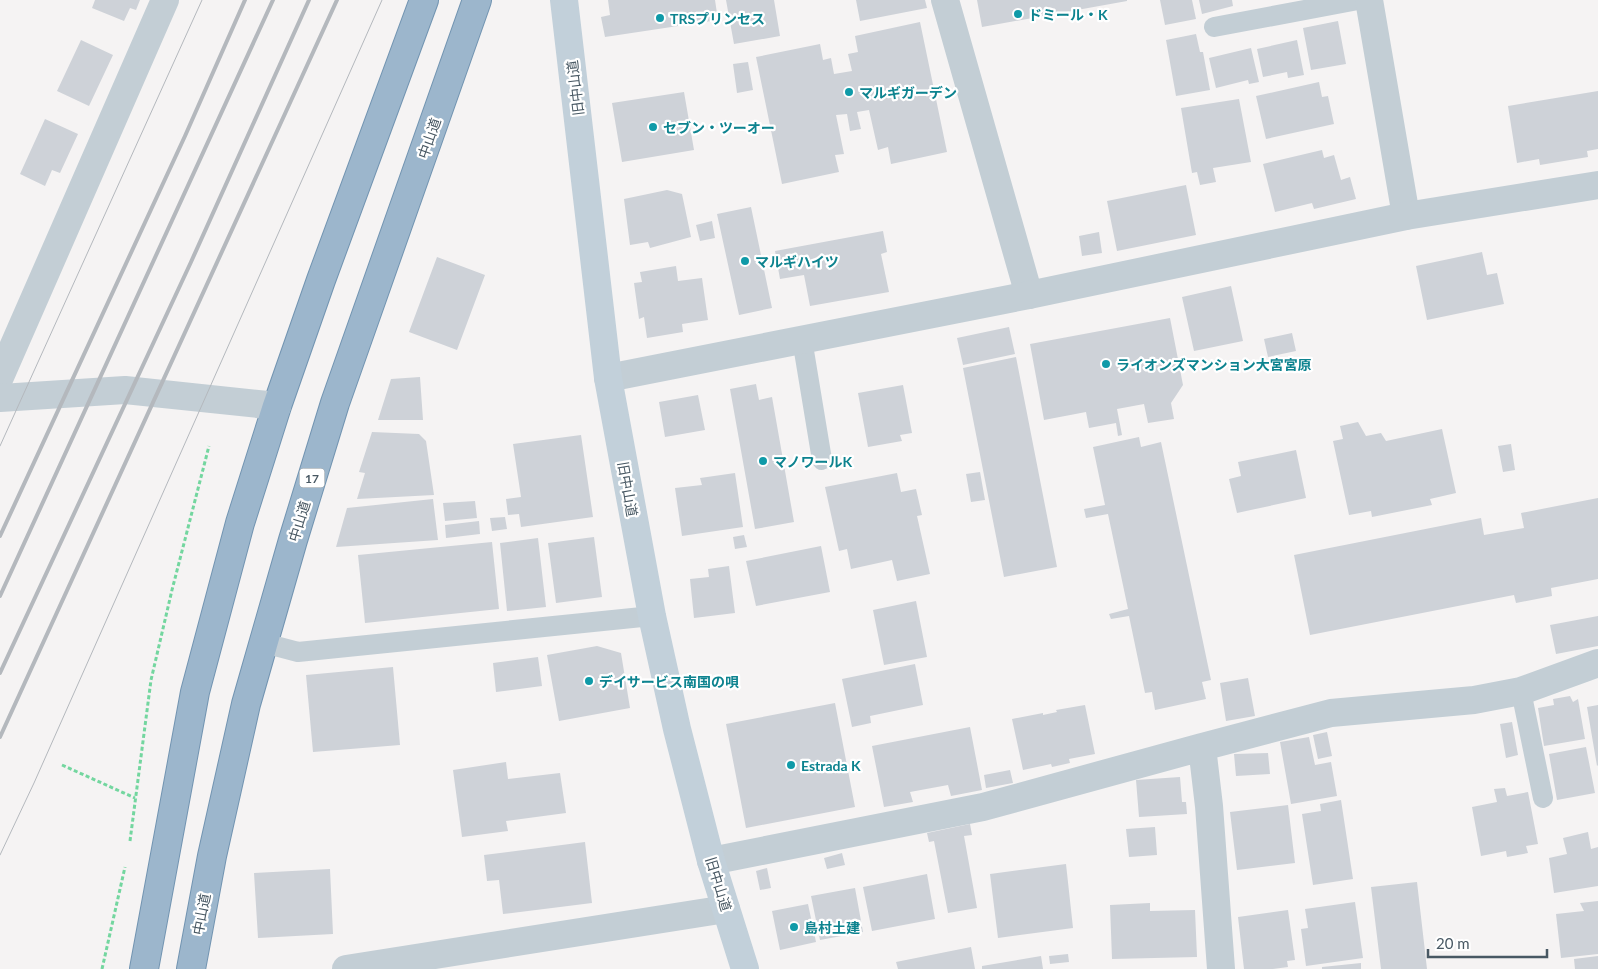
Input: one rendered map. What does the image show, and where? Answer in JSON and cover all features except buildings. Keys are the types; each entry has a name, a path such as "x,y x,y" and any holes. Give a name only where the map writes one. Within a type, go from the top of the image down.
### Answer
{"highway":[{"path":"144,969 195,692 240,523 277,406 321,280 424,0"},
{"name":"中山道","path":"191,969 212,856 243,713 293,540 335,403 477,0"}],"main road":[{"name":"旧中山道","path":"564,0 608,378 652,616 677,729 711,861 745,969"}],"street":[{"path":"0,377 165,0"},
{"path":"945,0 1030,295"},
{"path":"1368,0 1406,216"},
{"path":"608,378 1030,295 1406,216 1598,185"},
{"path":"0,398 126,390 277,406"},
{"path":"711,861 983,807 1331,714 1474,700 1521,691 1598,663"},
{"path":"1202,747 1209,806 1220,969"},
{"path":"346,969 726,909"}],"lane":[{"path":"1214,27 1358,0"},
{"path":"802,339 822,460"},
{"path":"264,642 298,652 652,616"},
{"path":"1521,691 1543,798"}],"path":[{"path":"130,842 151,680 209,446"},
{"path":"62,765 135,798"},
{"path":"102,969 126,861"}],"tram line":[{"path":"0,446 202,0"},
{"path":"0,855 34,783 382,0"}],"railway":[{"path":"0,536 185,136 245,0"},
{"path":"0,596 273,0"},
{"path":"0,673 191,262 309,0"},
{"path":"0,737 337,0"}],"place":[{"name":"ドミール・K","path":"1018,14"},
{"name":"TRSプリンセス","path":"660,18"},
{"name":"マルギガーデン","path":"849,92"},
{"name":"セブン・ツーオー","path":"653,127"},
{"name":"マルギハイツ","path":"745,261"},
{"name":"ライオンズマンション大宮宮原","path":"1106,364"},
{"name":"マノワールK","path":"763,461"},
{"name":"デイサービス南国の唄","path":"589,681"},
{"name":"Estrada K","path":"791,765"},
{"name":"島村土建","path":"794,927"}]}
